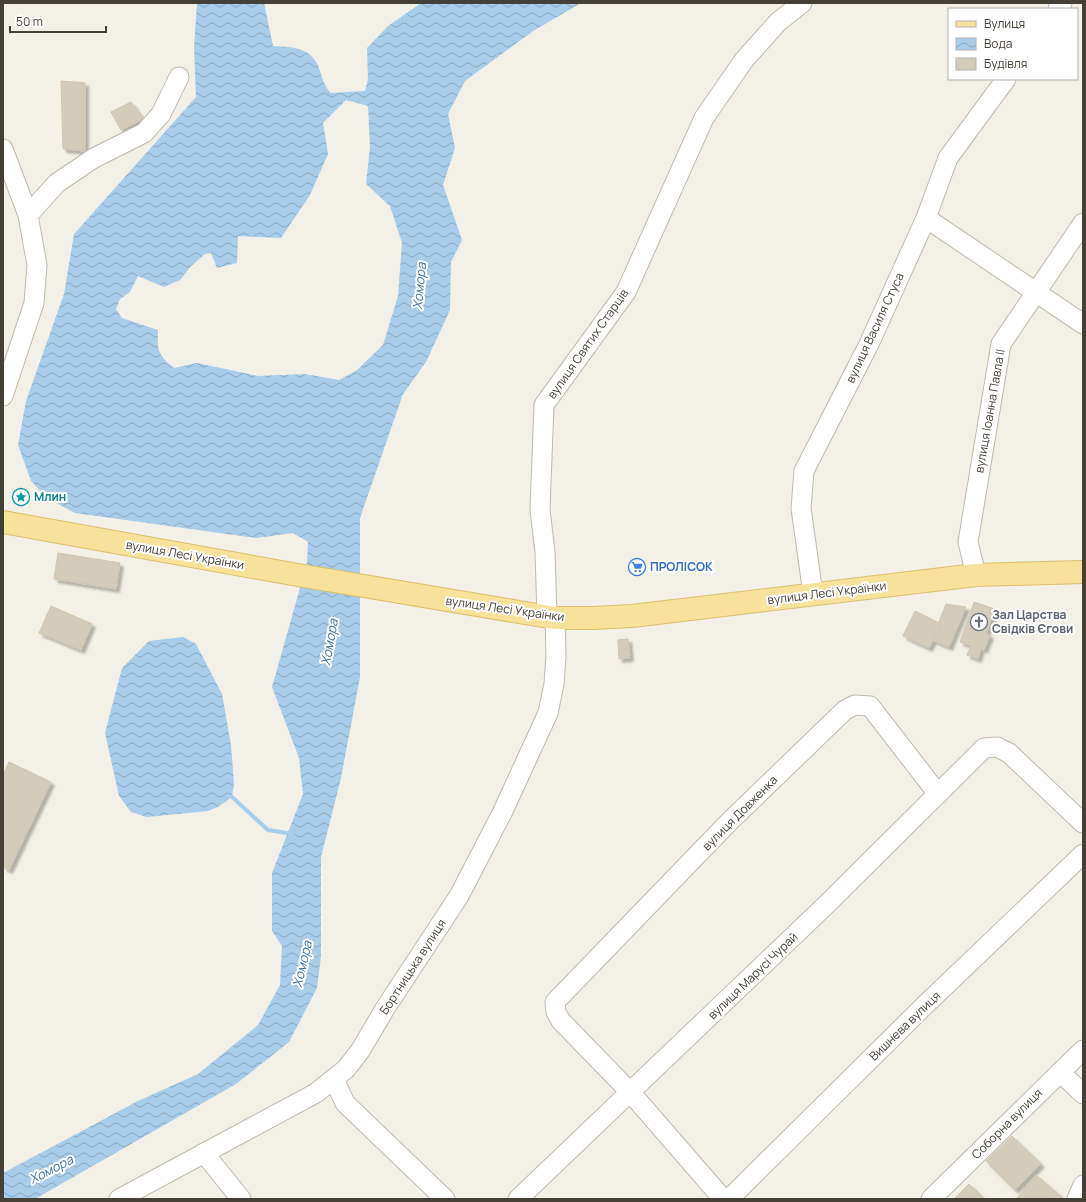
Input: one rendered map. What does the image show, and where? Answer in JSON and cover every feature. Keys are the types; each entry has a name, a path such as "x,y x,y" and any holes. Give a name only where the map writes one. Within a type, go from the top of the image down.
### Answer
{"main road":[{"name":"вулиця Лесі Українки","path":"3,522 298,575 551,617 593,618 632,616 976,575 1083,572"}],"street":[{"name":"вулиця Святих Старців","path":"551,617 540,510 544,405 626,292 704,118 744,60 778,22 802,3"},
{"path":"28,215 57,183 94,158 144,133 161,114 179,77"},
{"name":"вулиця Василя Стуса","path":"813,594 801,508 804,470 869,344 926,218 948,158 1005,80"},
{"path":"3,149 28,215 37,265 34,303 3,396"},
{"path":"16,186 24,189 57,183"},
{"path":"926,218 1083,324"},
{"name":"вулиця Іоанна Павла II","path":"976,575 968,542 1001,344 1083,223"},
{"name":"Бортницька вулиця","path":"119,1199 316,1093 346,1069 360,1051 386,1007 459,896 503,811 548,713 554,684 556,656 551,617"},
{"name":"вулиця Довженка","path":"631,1093 561,1020 556,1012 555,1002 728,823 844,710 855,704 870,706 938,794"},
{"name":"вулиця Марусі Чурай","path":"518,1199 631,1093 827,904 984,748 997,747 1009,753 1083,823"},
{"name":"Вишнева вулиця","path":"729,1199 924,1007 1083,854"},
{"name":"Соборна вулиця","path":"931,1199 1083,1050"},
{"path":"1060,1072 1083,1094"},
{"path":"334,1079 345,1103"},
{"path":"316,1093 330,1096 345,1103 445,1199"},
{"path":"631,1093 723,1199"},
{"path":"204,1153 241,1199"},
{"path":"1077,1199 1083,1185"}],"water":[{"name":"Хомора","path":"197,3 264,3 273,46 300,49 310,55 317,63 327,89 331,93 365,91 368,79 367,48 388,26 421,3 581,3 533,31 465,81 448,114 455,148 443,185 462,240 451,262 450,310 426,362 403,394 360,518 360,677 341,778 321,857 321,956 317,988 289,1042 236,1084 35,1199 3,1199 3,1173 138,1101 198,1074 258,1025 280,985 282,946 272,931 272,873 303,794 299,758 272,687 307,563 308,542 293,533 256,538 75,513 47,498 31,481 18,445 26,401 64,294 74,234 196,97 194,47","holes":["346,100 368,106 370,147 366,184 390,206 402,243 398,296 383,345 357,370 339,380 305,374 258,376 197,363 174,368 165,360 158,348 158,330 122,318 116,309 120,299 130,292 138,276 164,287 180,280 191,266 205,254 211,253 217,268 237,263 238,236 281,238 310,195 328,154 323,123"]},
{"path":"183,637 196,644 222,694 231,745 234,784 232,797 218,807 208,811 147,817 131,812 119,796 105,733 122,668 149,641"}],"building":[{"path":"61,81 85,83 85,151 63,149"},
{"path":"131,102 143,119 121,130 111,112"},
{"path":"58,553 120,563 116,589 54,579"},
{"name":"Зал Царства Свідків Єгови","path":"974,602 995,609 986,634 990,635 984,650 981,648 978,659 967,655 971,646 960,642"},
{"path":"946,604 966,607 949,647 932,640"},
{"path":"51,606 92,624 81,650 39,633"},
{"path":"915,611 941,624 929,648 903,636"},
{"path":"628,639 630,658 619,659 618,640"},
{"path":"9,762 51,782 9,870 3,867 3,775"},
{"path":"1012,1136 1041,1164 1015,1190 986,1161"},
{"path":"1036,1175 1064,1199 1018,1199 1017,1198"},
{"path":"969,1184 984,1199 954,1199"}],"waterway":[{"path":"232,797 268,830 293,834"}],"place":[{"name":"Млин","path":"21,497"},
{"name":"ПРОЛІСОК","path":"637,567"},
{"name":"Зал Царства Свідків Єгови","path":"979,622"}]}
